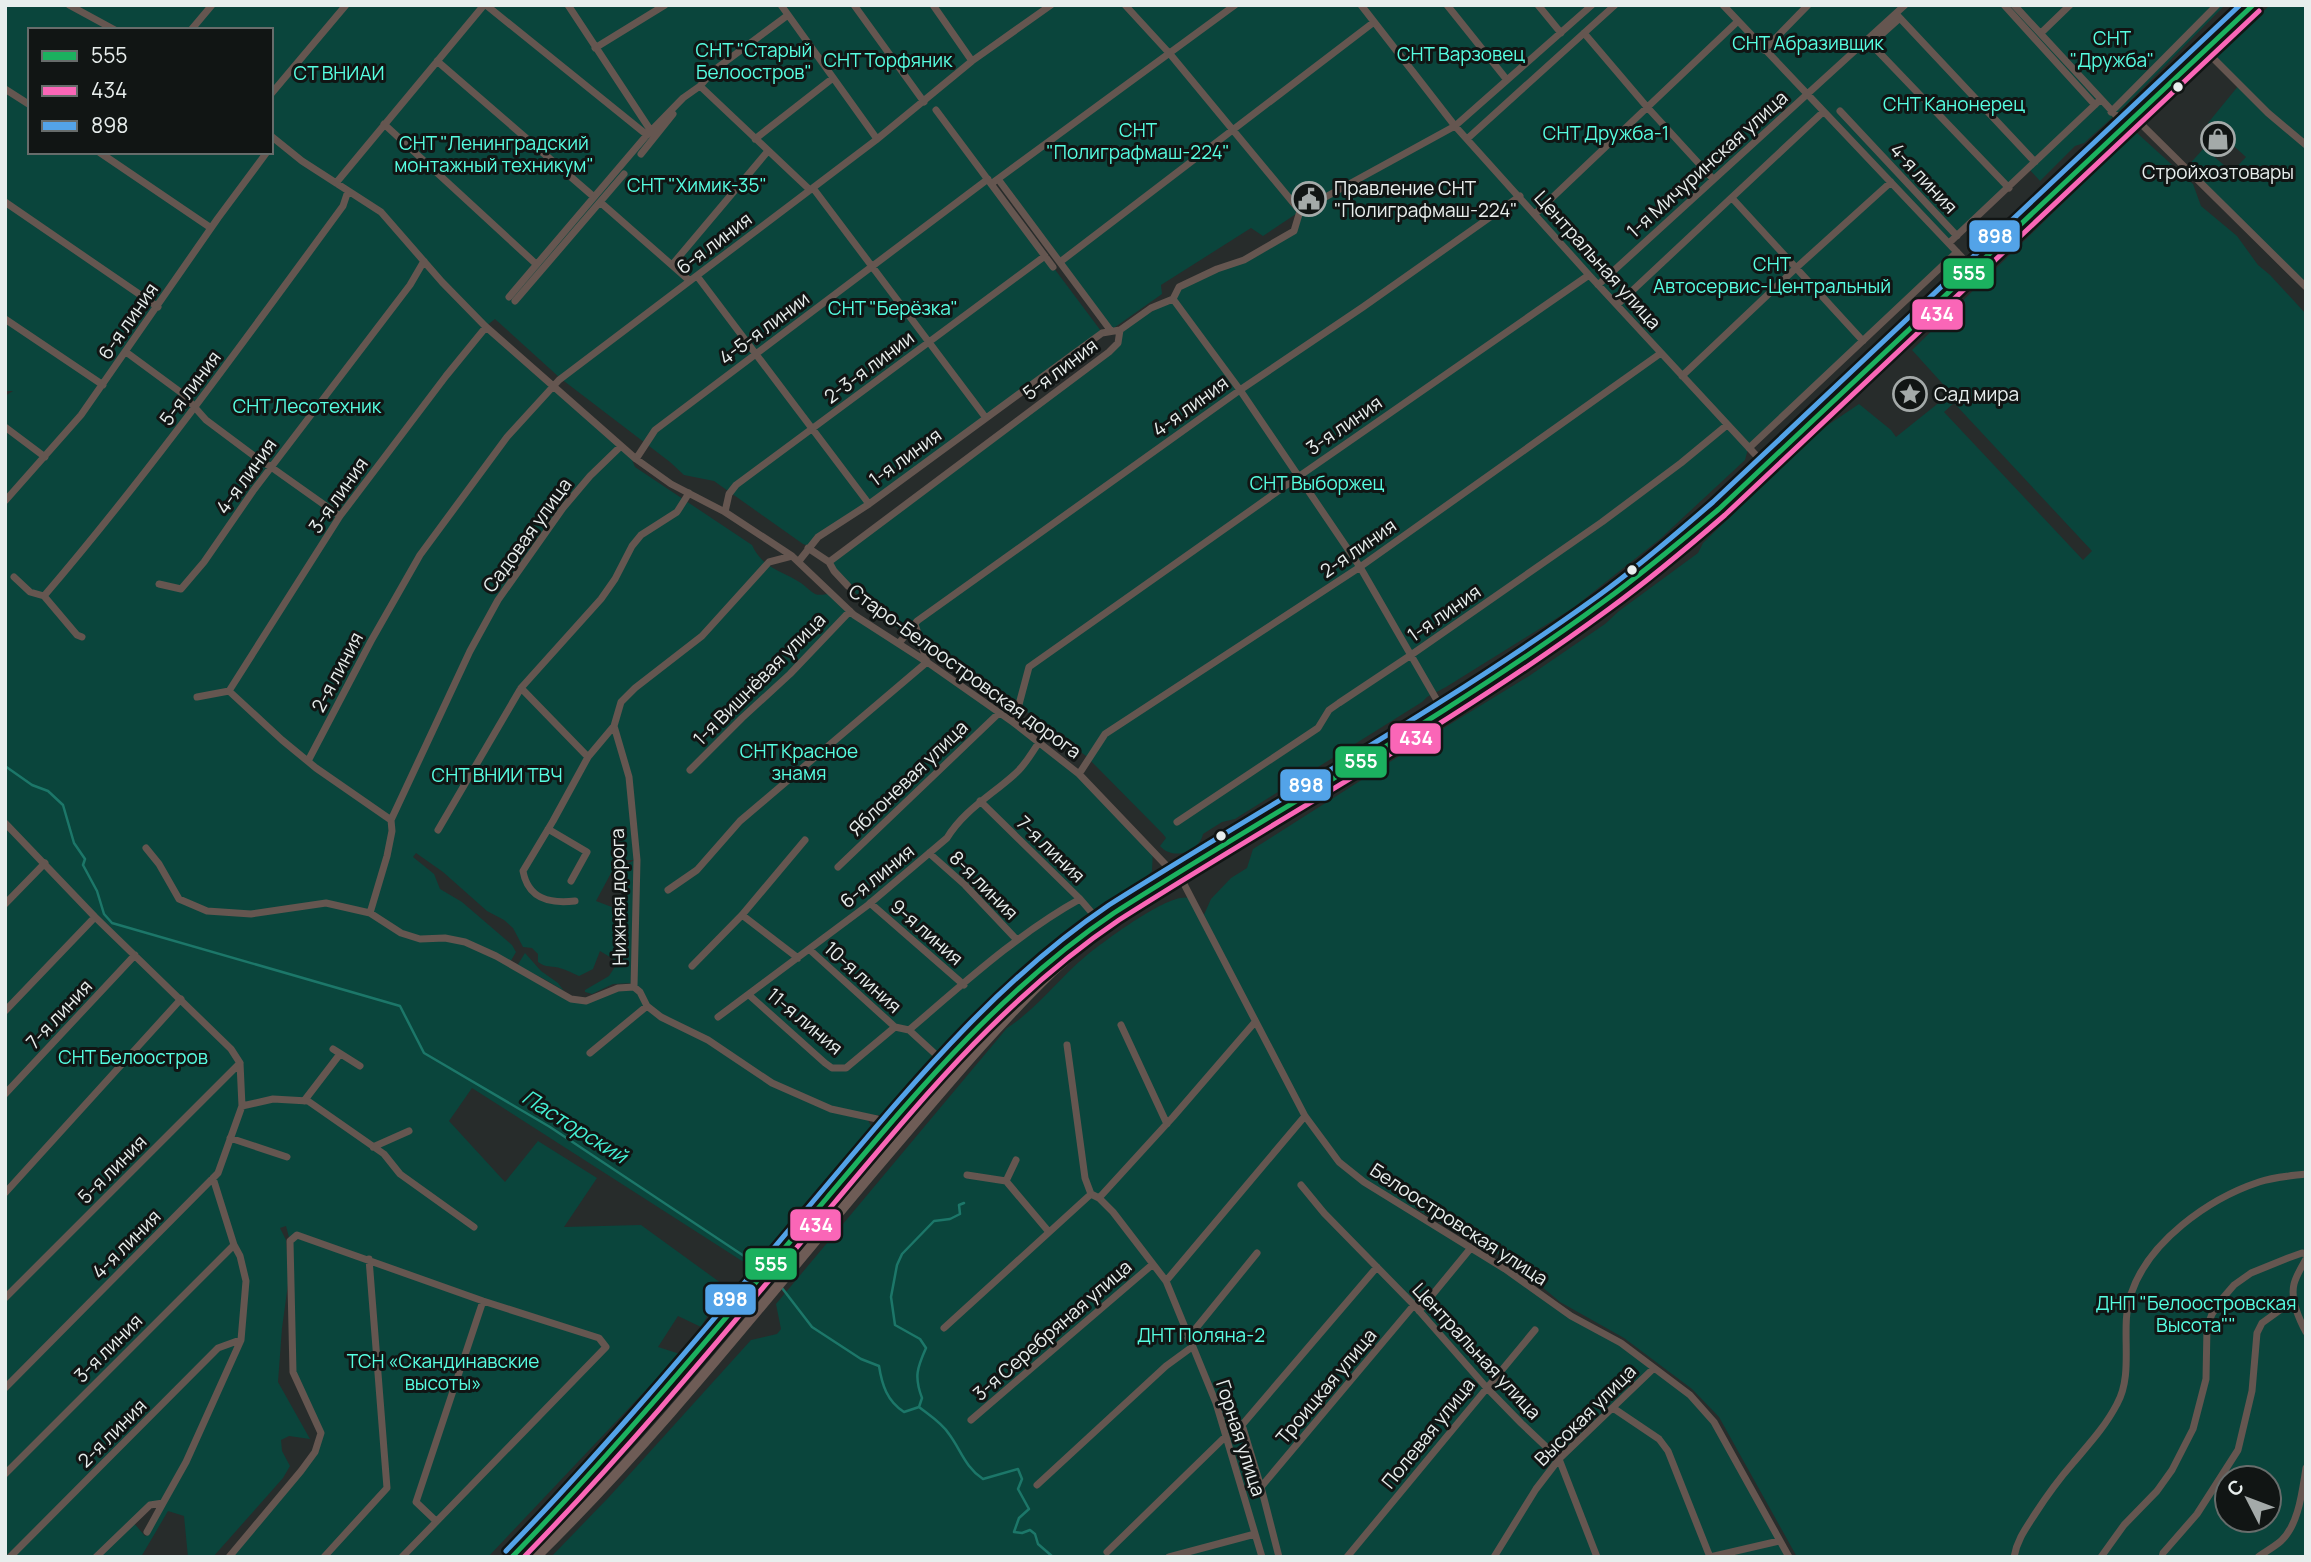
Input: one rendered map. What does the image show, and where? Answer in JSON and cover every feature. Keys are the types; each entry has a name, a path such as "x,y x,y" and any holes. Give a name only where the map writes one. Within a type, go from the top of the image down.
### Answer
{"main road":[{"path":"512,1557 595,1471 944,1062 1024,982 1099,921 1568,628 1668,554 2253,5"},
{"path":"536,1557 607,1484 1013,1011 1079,947 1149,891"}],"street":[{"path":"69,5 111,28"},
{"path":"83,13 90,5"},
{"path":"193,28 212,5"},
{"path":"273,92 346,5"},
{"path":"336,183 485,5 651,134"},
{"path":"568,5 651,134"},
{"path":"595,48 665,5"},
{"path":"781,5 877,139"},
{"path":"854,5 926,101 972,61 1051,5"},
{"path":"933,5 972,61"},
{"path":"1125,5 1170,54 1300,211 1455,126 1592,5"},
{"path":"992,181 1235,5"},
{"name":"Центральная улица","path":"1361,5 1455,126 1765,465"},
{"path":"1447,5 1507,80"},
{"path":"1538,5 1561,33"},
{"path":"1467,139 1615,5"},
{"path":"1723,5 1973,269"},
{"path":"1764,50 1808,5"},
{"path":"1905,5 1871,44 2009,188"},
{"path":"2004,5 2098,103 2125,125"},
{"path":"2014,5 2041,33 2098,103"},
{"path":"2041,33 2070,5"},
{"path":"2111,112 2217,5"},
{"path":"624,174 597,200 536,264 512,299 597,200 651,134 683,98 701,86 713,71 788,15"},
{"path":"1898,15 2035,163"},
{"name":"1-я Мичуринская улица","path":"1598,285 1898,15"},
{"path":"1057,265 1374,22"},
{"path":"1535,214 1737,22"},
{"path":"1584,33 1713,179"},
{"path":"2205,50 2268,113 2306,145"},
{"path":"437,61 672,265 693,278 756,354 869,504"},
{"path":"755,139 833,78"},
{"path":"701,86 811,189 986,418"},
{"path":"5,89 28,104"},
{"name":"6-я линия","path":"395,598 420,555 507,437 553,386 926,101"},
{"path":"1949,243 2098,103"},
{"path":"936,110 1111,331 1120,330"},
{"name":"4-я линия","path":"1840,111 1957,236"},
{"path":"1616,305 1824,112"},
{"path":"641,154 651,134 673,114"},
{"path":"2134,117 2306,288"},
{"path":"384,124 536,264"},
{"name":"Старо-Белоостровская дорога","path":"273,141 381,212 440,281 486,327 636,459 671,484 725,512 795,559 850,611 1040,741 1079,774 1177,874"},
{"path":"672,265 768,151"},
{"path":"102,154 211,228"},
{"name":"6-я линия","path":"5,501 81,415 266,154"},
{"path":"992,181 1045,256 1057,265"},
{"name":"4-5-я линии","path":"636,459 655,430 872,266 992,181"},
{"path":"1682,376 1891,182"},
{"name":"5-я линия","path":"44,596 90,543 196,408 343,206 348,191"},
{"name":"4-я линия","path":"899,643 915,624 1240,390 1520,196"},
{"path":"1732,198 1863,341"},
{"path":"5,202 158,307"},
{"name":"5-я линия","path":"830,562 1109,352 1118,343 1120,330 1152,308 1173,299 1179,288 1217,269 1244,260 1294,231 1300,211"},
{"path":"1749,449 1957,252"},
{"name":"2-3-я линии","path":"725,512 729,494 736,485 1045,256"},
{"name":"4-я линия","path":"159,584 181,589 205,562 271,467 410,285 424,261"},
{"name":"3-я линия","path":"1014,723 1029,667 1589,275"},
{"path":"1173,299 1240,390 1360,567 1442,709"},
{"path":"5,320 103,385"},
{"name":"3-я линия","path":"229,691 340,516 486,327"},
{"name":"1-я линия","path":"795,559 818,537 869,504 1102,333 1111,331"},
{"path":"126,352 183,394 206,420 340,516"},
{"name":"2-я линия","path":"1079,774 1105,734 1360,567 1661,353"},
{"name":"1-я линия","path":"1177,822 1318,728 1329,710 1635,498 1727,425"},
{"path":"5,427 45,457"},
{"name":"Садовая улица","path":"370,913 387,856 392,831 391,820 470,651 498,600 533,547 590,475 621,446"},
{"path":"438,830 521,688 601,599 641,535 677,512 689,493"},
{"path":"808,548 830,562 834,571 848,586"},
{"path":"575,901 551,902 542,899 523,878 524,867 588,757 614,726 621,702 702,636 769,562 795,559"},
{"path":"14,577 30,592 44,596 77,635 82,637"},
{"name":"2-я линия","path":"308,761 395,598"},
{"name":"1-я Вишнёвая улица","path":"690,770 790,674 850,611"},
{"path":"668,890 697,870 740,821 927,662 915,624"},
{"path":"521,688 588,757"},
{"path":"197,696 229,691 308,761 391,820"},
{"name":"Яблоневая улица","path":"838,867 999,713"},
{"name":"Нижняя дорога","path":"614,726 629,777 637,860 634,987"},
{"path":"606,737 616,738"},
{"name":"6-я линия","path":"718,1017 810,950 947,838 956,824 980,801 1017,772 1040,741"},
{"name":"7-я линия","path":"980,801 1099,921"},
{"path":"5,823 95,918 231,1049 240,1063 242,1106 273,1099 308,1101 384,1154 400,1174 474,1227"},
{"path":"548,829 587,852 571,881"},
{"path":"692,966 742,915 805,840"},
{"path":"146,848 159,864 179,899 207,911 251,914 326,903 370,913 401,933 411,936 427,940 445,938 465,942 496,956 571,999 586,1000 618,988 634,987 640,992 647,1006 667,1021 716,1044 762,1077 787,1091 831,1109 877,1119 888,1126"},
{"name":"8-я линия","path":"929,853 965,885 1017,940"},
{"path":"5,904 45,863"},
{"name":"Белоостровская улица","path":"1177,874 1190,893 1305,1116 1339,1162 1350,1172 1505,1269 1571,1316 1621,1343 1690,1395 1714,1422 1782,1544"},
{"path":"909,1030 1017,940 1080,899"},
{"name":"9-я линия","path":"870,903 964,985"},
{"path":"742,915 798,958"},
{"path":"5,1012 95,918"},
{"name":"10-я линия","path":"810,950 895,1027"},
{"name":"7-я линия","path":"5,1094 135,955"},
{"name":"11-я линия","path":"749,995 832,1068 846,1068 895,1027"},
{"path":"5,1193 180,999"},
{"path":"590,1053 647,1006"},
{"path":"1099,1198 1255,1022"},
{"path":"1121,1025 1167,1124"},
{"path":"895,1027 909,1030 944,1062"},
{"path":"944,1328 1091,1194 1085,1178 1067,1045"},
{"path":"332,1049 360,1066"},
{"path":"304,1101 340,1054"},
{"name":"5-я линия","path":"5,1298 240,1063"},
{"name":"4-я линия","path":"5,1388 214,1178 242,1106"},
{"path":"1166,1281 1305,1116"},
{"path":"373,1147 409,1130"},
{"path":"230,1138 287,1157"},
{"path":"1006,1181 1016,1160"},
{"path":"2014,1557 2016,1544 2043,1502 2102,1430 2120,1400 2127,1364 2126,1334 2131,1294 2157,1249 2211,1204 2240,1189 2261,1181 2306,1174"},
{"path":"967,1175 1006,1181 1049,1232"},
{"path":"147,1532 186,1462 240,1340 246,1281 214,1178"},
{"name":"Центральная улица","path":"1301,1185 1324,1213 1417,1308 1486,1387 1559,1459 1597,1557"},
{"name":"Горная улица","path":"1091,1194 1113,1212 1166,1281 1216,1403 1262,1557"},
{"path":"229,1557 301,1471 320,1442 321,1433 293,1372 290,1241 297,1234 483,1301 599,1338 606,1347 402,1557"},
{"name":"3-я линия","path":"5,1474 234,1245"},
{"name":"Троицкая улица","path":"1261,1487 1470,1249"},
{"path":"1188,1338 1257,1253"},
{"path":"2101,1557 2124,1525 2157,1491 2172,1470 2193,1429 2206,1379 2207,1327 2212,1314 2234,1285 2251,1273 2302,1253 2306,1256 2294,1284 2294,1300 2298,1317 2306,1332"},
{"path":"324,1557 387,1488 369,1259"},
{"name":"3-я Серебряная улица","path":"971,1420 1153,1264"},
{"path":"1279,1557 1242,1427 1377,1267"},
{"path":"2162,1557 2197,1514 2238,1450 2252,1391 2257,1333 2262,1323 2294,1300"},
{"path":"436,1521 416,1502 483,1301"},
{"name":"Полевая улица","path":"1348,1557 1535,1330"},
{"name":"2-я линия","path":"10,1557 218,1348 240,1340"},
{"path":"1037,1485 1157,1375 1192,1347"},
{"name":"Высокая улица","path":"1494,1557 1536,1489 1559,1459 1654,1368"},
{"path":"1613,1408 1659,1439 1668,1451 1710,1557 1782,1544 1790,1557"},
{"path":"1107,1552 1226,1436"},
{"path":"2258,1557 2282,1540 2292,1524 2299,1506 2306,1468"},
{"path":"96,1557 150,1505 163,1503"},
{"path":"1169,1557 1255,1534"}],"green space":[{"path":"5,5 2225,5 2125,106 2084,143 2075,146 2040,181 2029,169 1949,242 1956,251 1748,449 1745,460 1660,539 1573,608 1235,819 1222,822 1203,834 1191,850 1178,854 1165,851 1160,846 1166,838 1163,834 1086,756 1022,708 949,664 874,612 834,571 831,561 1118,343 1122,329 1168,302 1177,290 1294,231 1296,214 1263,236 1251,228 1161,285 1162,294 1111,330 999,179 991,184 1101,331 809,546 714,481 684,475 560,378 495,319 486,326 629,453 635,467 752,545 761,559 773,568 815,594 832,593 854,615 924,660 1080,775 1153,850 1152,871 1142,881 1059,943 1014,983 970,1025 890,1115 871,1115 868,1120 873,1130 871,1135 753,1268 472,1088 449,1121 505,1182 538,1141 597,1178 564,1227 641,1225 725,1286 701,1327 678,1316 658,1347 680,1354 488,1557 228,1557 301,1471 321,1433 293,1372 290,1241 286,1226 280,1228 286,1240 289,1277 278,1382 310,1439 289,1436 281,1440 282,1451 290,1466 283,1478 213,1557 188,1557 184,1516 168,1511 141,1557 5,1557 5,396 13,391 5,391","holes":["416,853 443,872 487,911 504,920 513,928 523,947 532,948 538,954 538,962 543,965 561,968 579,976 593,969 600,951 615,960 616,965 609,976 585,992 592,994 613,984 632,983 579,1001 509,964 516,952 512,945 462,902 440,889 434,874 413,857","618,860 634,860 626,865 623,884 626,900 617,909 596,901","164,1503 146,1536 145,1536 132,1521 150,1505"]},
{"path":"2270,5 2306,5 2306,287 2186,168 2204,148 2232,172 2246,157 2208,123 2239,85 2214,59"},
{"path":"2136,132 2193,184 2201,206 2237,236 2258,265 2306,314 2306,1557 1797,1557 1719,1417 1692,1389 1624,1338 1560,1302 1541,1286 1528,1269 1522,1274 1488,1246 1475,1243 1414,1208 1410,1210 1571,1316 1621,1343 1691,1396 1714,1422 1789,1557 551,1557 751,1340 777,1334 781,1329 776,1304 1007,1028 1096,948 1153,910 1180,898 1189,898 1203,917 1211,899 1231,878 1247,868 1253,849 1529,676 1605,624 1698,553 1703,543 1819,431 1859,404 1896,437 1951,393 1912,350","holes":["1954,403 2092,551 2083,560 1944,412"]},
{"path":"525,953 541,971 564,991 517,966"}],"waterway":[{"name":"Пасторский","path":"5,766 32,785 48,791 63,805 74,843 85,859 83,865 97,891 104,914 112,923 400,1006 424,1053 550,1127 762,1268"},
{"path":"919,1407 922,1398 918,1373 926,1348 920,1339 895,1325 891,1297 897,1265 902,1254 934,1221 950,1219 960,1214 959,1205 964,1203"},
{"name":"Пасторский","path":"767,1273 777,1283"},
{"name":"Пасторский","path":"782,1288 812,1327 861,1359 879,1366 886,1392 898,1408 904,1412 919,1407 939,1423 967,1464 983,1479 1018,1469 1022,1479 1018,1489 1029,1509 1019,1518 1014,1532 1030,1530 1035,1534 1038,1544 1053,1557"},
{"name":"Пасторский","path":"1076,1557 1087,1557"}],"transit line":[{"name":"898","path":"506,1551 588,1464 955,1038 1028,968 1109,905 1479,677 1628,574 1713,502 2240,5"},
{"name":"555","path":"512,1557 633,1425 926,1083 960,1046 1033,976 1114,913 1423,724 1544,644 1647,568 1719,509 2253,5"},
{"name":"434","path":"524,1557 644,1427 933,1088 967,1051 1039,982 1119,920 1490,691 1550,651 1653,575 1725,515 2259,11"}],"place":[{"name":"Стройхозтовары","path":"2218,139"},
{"name":"Правление СНТ \"Полиграфмаш-224\"","path":"1309,199"},
{"name":"Сад мира","path":"1910,394"}],"park label":[{"name":"СНТ Абразивщик","path":"1808,43"},
{"name":"СНТ \"Дружба\"","path":"2112,49"},
{"name":"СНТ Варзовец","path":"1461,54"},
{"name":"СНТ Торфяник","path":"888,60"},
{"name":"СНТ \"Старый Белоостров\"","path":"754,61"},
{"name":"СТ ВНИАИ","path":"339,73"},
{"name":"СНТ Канонерец","path":"1954,104"},
{"name":"СНТ Дружба-1","path":"1606,133"},
{"name":"СНТ \"Полиграфмаш-224\"","path":"1138,141"},
{"name":"СНТ \"Ленинградский монтажный техникум\"","path":"494,154"},
{"name":"СНТ \"Химик-35\"","path":"697,185"},
{"name":"СНТ Автосервис-Центральный","path":"1772,275"},
{"name":"СНТ \"Берёзка\"","path":"893,308"},
{"name":"СНТ Лесотехник","path":"307,406"},
{"name":"СНТ Выборжец","path":"1317,483"},
{"name":"СНТ Красное знамя","path":"799,762"},
{"name":"СНТ ВНИИ ТВЧ","path":"497,775"},
{"name":"СНТ Белоостров","path":"133,1057"},
{"name":"ДНП \"Белоостровская Высота\"\"","path":"2196,1314"},
{"name":"ДНТ Поляна-2","path":"1201,1335"},
{"name":"ТСН «Скандинавские высоты»","path":"443,1372"}]}
